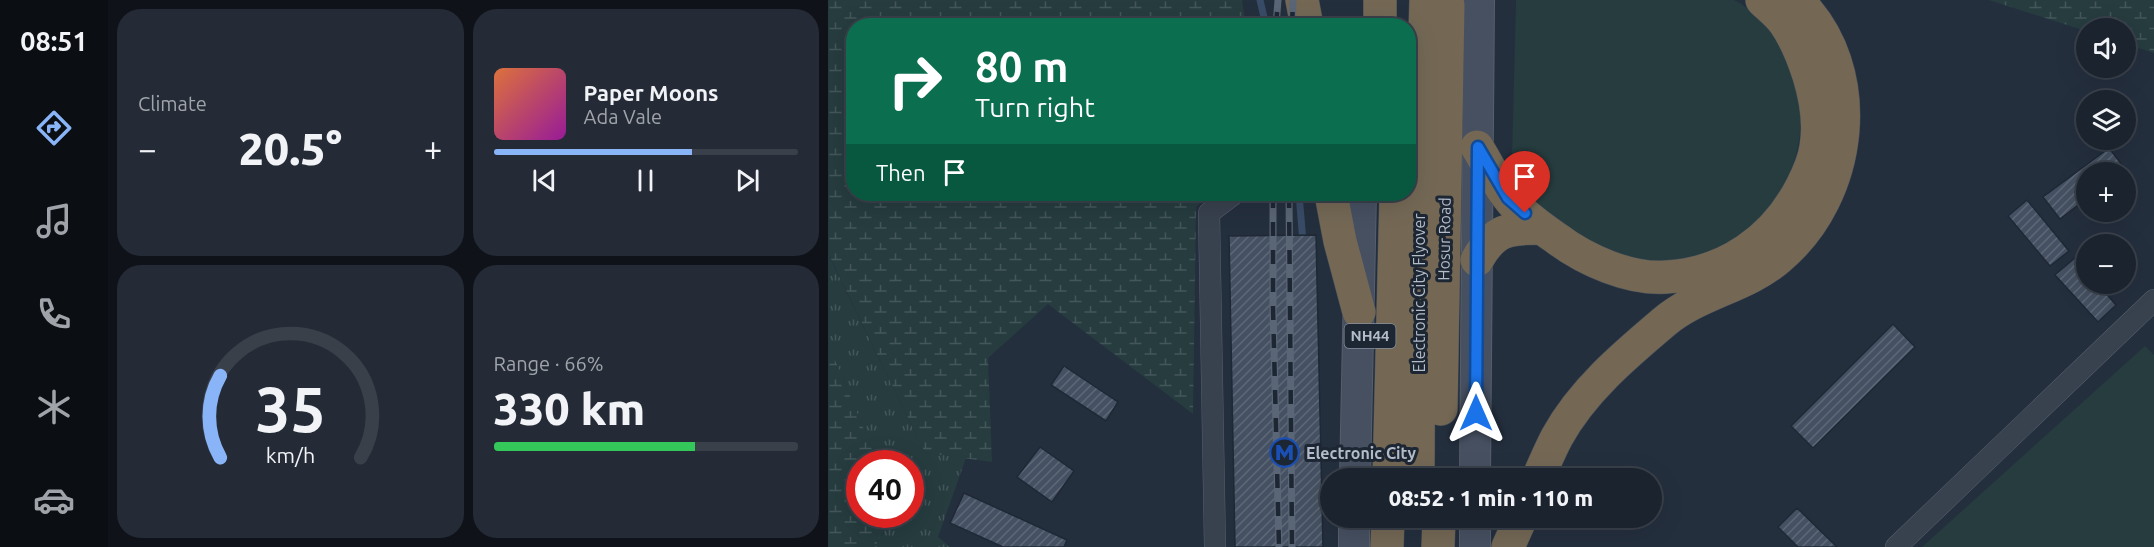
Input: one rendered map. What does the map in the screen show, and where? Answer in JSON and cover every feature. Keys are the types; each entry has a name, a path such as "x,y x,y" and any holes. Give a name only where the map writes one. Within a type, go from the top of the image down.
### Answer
{"highway":[{"path":"1302,0 1306,18"},
{"path":"1380,0 1380,18"},
{"path":"1402,18 1403,0"},
{"name":"Electronic City Flyover","path":"1418,468 1419,218 1426,0"},
{"name":"Hosur Road","path":"1439,468 1448,0"},
{"path":"1478,147 1508,198 1570,249 1596,262 1628,273 1664,278 1697,273 1749,250 1771,230 1793,203 1808,173 1816,148 1818,116 1812,84 1802,52 1784,21 1762,0"},
{"path":"1543,468 1558,436 1574,411 1618,362 1668,319 1698,300 1756,274 1779,259 1814,220 1827,196 1836,167 1843,138 1844,103 1829,45 1810,13 1797,0"},
{"path":"1332,201 1359,312"},
{"name":"NH44","path":"1370,468 1374,201"},
{"name":"Electronic City Flyover","path":"1389,468 1396,201"},
{"path":"1477,260 1483,249 1499,234 1514,228 1542,228"},
{"path":"1370,528 1370,547"},
{"path":"1387,547 1388,528"},
{"path":"1418,528 1418,547"},
{"path":"1438,528 1438,547"}],"street":[{"path":"1364,0 1364,18"},
{"name":"Hosur Road","path":"1475,468 1479,0"},
{"path":"1215,547 1209,213 1225,201"},
{"path":"1355,468 1361,201"},
{"path":"1896,547 2154,300"},
{"path":"1354,528 1354,547"},
{"path":"1475,528 1475,547"}],"green space":[{"path":"828,0 1242,0 1245,18 846,18 846,201 1202,201 1196,207 1193,414 1048,304 988,358 992,462 925,453 831,259 828,245"},
{"path":"1516,0 1734,0 1752,12 1763,22 1776,40 1794,76 1801,114 1797,151 1784,185 1762,216 1733,240 1698,255 1649,261 1633,258 1594,243 1566,227 1543,209 1525,186 1512,157"},
{"path":"1989,0 2154,0 2154,53 2136,47 2136,18 2076,18 2076,28"},
{"path":"828,245 831,260 924,450 873,450 828,343"},
{"path":"828,343 873,450 846,450 846,528 885,528 875,547 828,547"},
{"path":"2145,346 2154,355 2154,547 1922,547"},
{"path":"924,451 925,453 966,458 938,537 950,547 875,547 886,528 924,528"}],"building":[{"path":"2106,150 2111,150 2120,162 2090,162"},
{"path":"2076,172 2076,207 2060,219 2043,197"},
{"path":"2027,200 2069,251 2050,266 2008,216"},
{"path":"1316,235 1321,468 1320,528 1323,528 1323,547 1235,547 1229,236"},
{"path":"2076,257 2076,294 2107,294 2116,305 2098,322 2055,275"},
{"path":"1893,324 1915,347 1813,448 1791,426"},
{"path":"1064,366 1118,402 1106,421 1051,385"},
{"path":"1040,447 1074,471 1052,502 1017,477"},
{"path":"964,493 1067,540 1064,547 1003,547 950,523"},
{"path":"1797,508 1837,547 1798,547 1778,527"}],"waterway":[{"path":"1260,0 1264,18"},
{"path":"1300,201 1303,242"}],"railway":[{"path":"1277,18 1278,0"},
{"path":"1292,18 1293,0"},
{"path":"1273,201 1273,308 1279,547"},
{"path":"1289,201 1292,547"}],"place":[{"name":"Electronic City","path":"1285,453"}],"route":[{"path":"1476,413 1478,147 1508,198 1525,213"}]}
